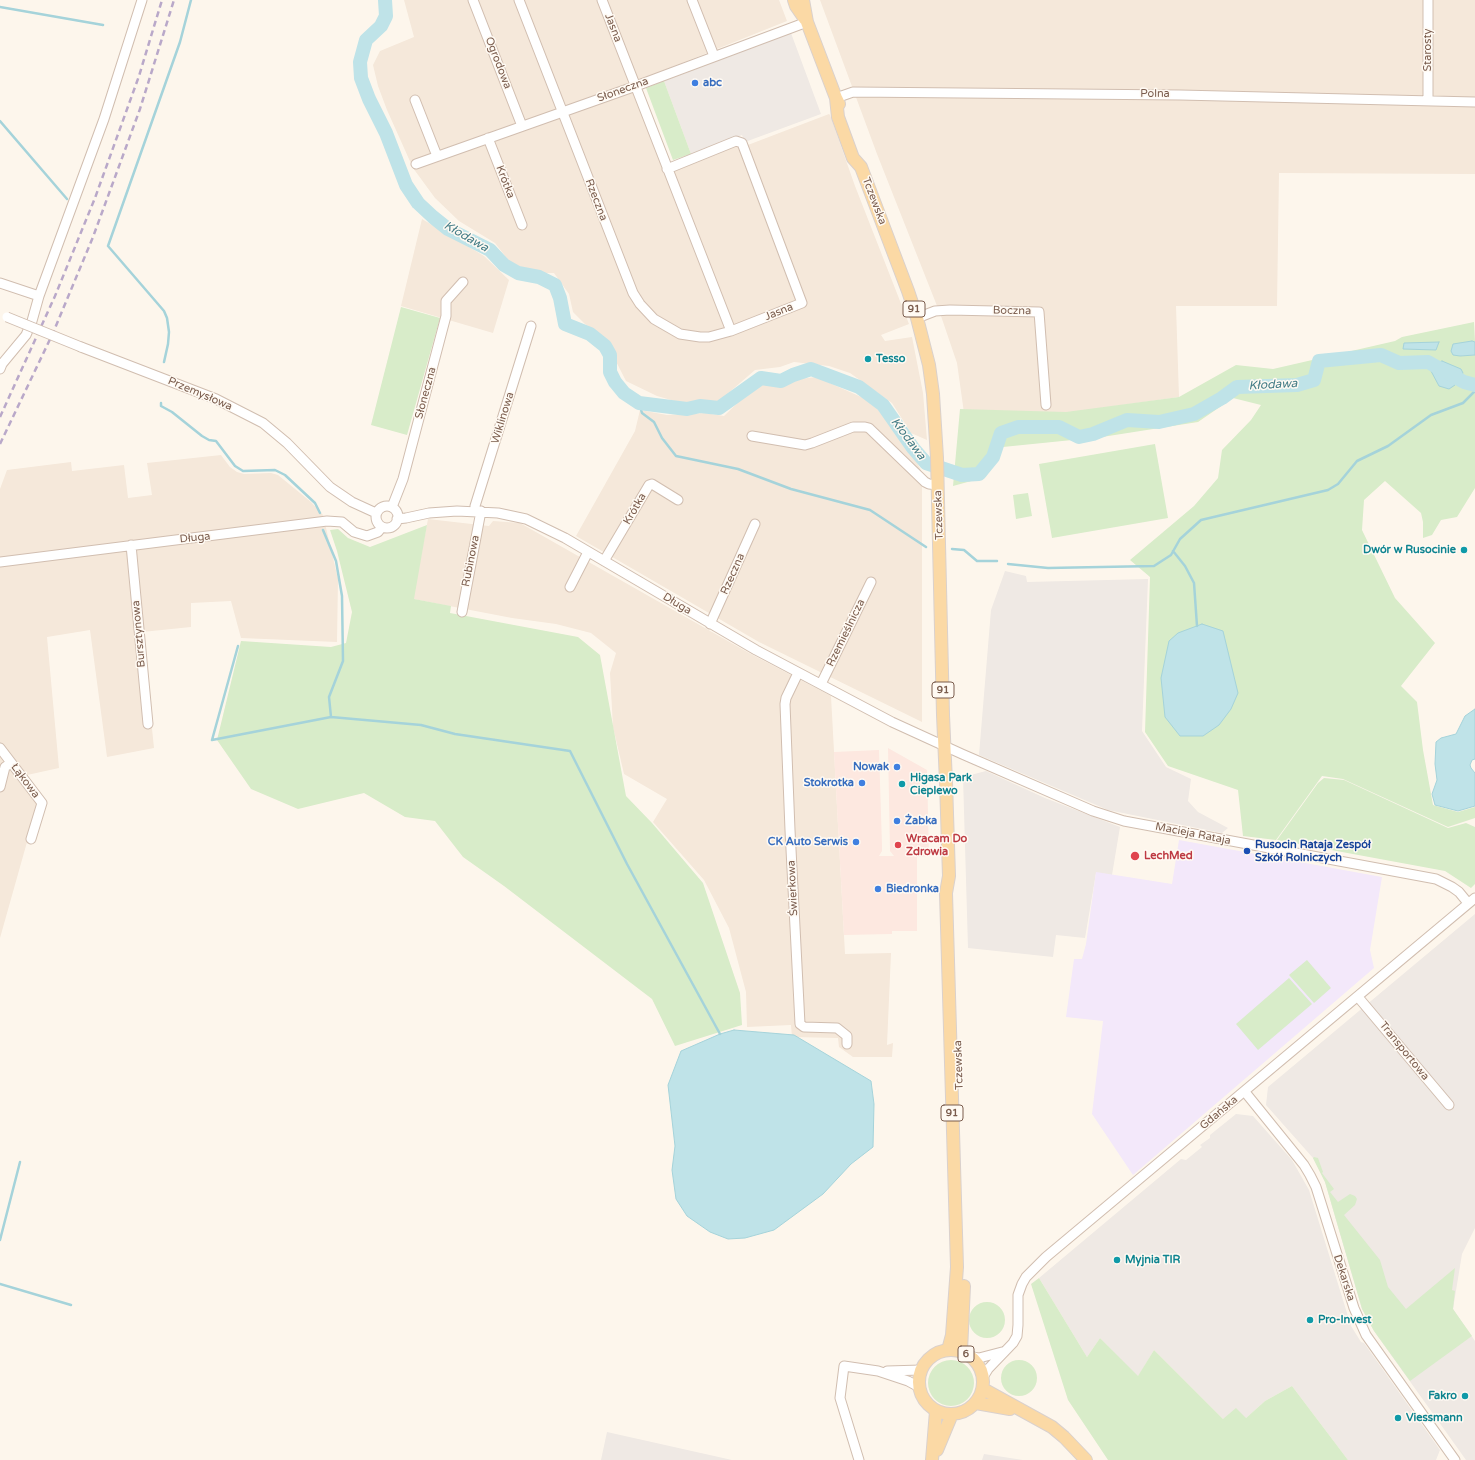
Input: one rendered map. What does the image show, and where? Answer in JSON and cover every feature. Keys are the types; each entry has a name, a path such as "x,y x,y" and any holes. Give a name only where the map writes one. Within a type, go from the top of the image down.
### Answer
{"main road":[{"name":"Tczewska","path":"794,0 796,6 807,22"},
{"name":"Tczewska","path":"803,0 807,22 860,155 861,167 906,284 917,318 929,365 933,394 938,480 944,746 949,876 953,894 967,1354"},
{"name":"Tczewska","path":"948,1350 952,1335 957,1267 946,893 949,876"},
{"name":"6","path":"921,1370 932,1356 948,1350 967,1354 980,1366 983,1383"},
{"path":"921,1370 919,1387 925,1401 936,1411 952,1414 961,1413 969,1409 976,1403 983,1383 1025,1413 1057,1431 1086,1460"},
{"path":"976,1403 999,1406 1025,1413"},
{"path":"932,1460 936,1411"},
{"path":"932,1460 952,1414"}],"street":[{"path":"0,369 2,364 26,335 104,118 142,0"},
{"name":"Ogrodowa","path":"474,0 522,126"},
{"name":"Rzeczna","path":"519,0 629,285 640,304 654,319 670,329 686,336 709,337 731,331"},
{"name":"Jasna","path":"602,0 731,331 802,303 742,143 736,141 668,169"},
{"path":"692,0 714,56"},
{"name":"Starosty","path":"1428,0 1428,100"},
{"name":"Słoneczna","path":"416,164 636,86 807,22"},
{"name":"Polna","path":"836,98 853,92 861,92 1180,94 1475,102"},
{"path":"415,100 437,156"},
{"name":"Krótka","path":"488,138 522,225"},
{"name":"Słoneczna","path":"392,507 403,479 446,316 446,301 463,282"},
{"path":"0,283 39,296"},
{"name":"Boczna","path":"917,318 935,312 950,310 1039,312 1046,405"},
{"name":"Przemysłowa","path":"4,316 216,399 263,423 287,443 330,487 352,502 376,513"},
{"name":"Wiklinowa","path":"478,511 475,506 531,326"},
{"path":"752,436 812,444 853,427 865,427 869,428 925,482 929,484 938,480"},
{"name":"Krótka","path":"604,561 649,485 652,484 678,500"},
{"path":"382,527 376,521 376,513 383,506 392,507 395,510 397,519"},
{"name":"Rubinowa","path":"462,612 478,511"},
{"name":"Długa","path":"0,562 327,521 342,522 354,532 367,536 378,532 382,527 386,528 394,525 397,519 440,512 498,512 536,523 798,673 892,722 944,746"},
{"name":"Rzeczna","path":"710,624 756,524"},
{"name":"Bursztynowa","path":"131,545 148,724"},
{"path":"570,587 588,552"},
{"name":"Rzemieślnicza","path":"821,684 871,582"},
{"name":"Świerkowa","path":"798,673 786,698 785,704 800,1024 804,1028 837,1028 847,1036 847,1044"},
{"name":"Macieja Rataja","path":"944,746 1086,808 1115,819 1436,879 1452,887 1472,901"},
{"name":"Łąkowa","path":"0,748 42,803 31,839"},
{"path":"0,787 5,767 11,763"},
{"name":"Gdańska","path":"983,1383 988,1369 1013,1343 1017,1336 1018,1295 1022,1284 1026,1277 1046,1257 1472,901"},
{"name":"Transportowa","path":"1358,997 1449,1105"},
{"name":"Dekarska","path":"1245,1092 1304,1165 1310,1175 1316,1187 1348,1291 1363,1329 1373,1346 1455,1460"},
{"path":"967,1354 979,1358 1004,1352"},
{"path":"860,1460 840,1398 844,1366 878,1372 908,1381 919,1387"},
{"path":"878,1372 921,1370"}],"shaded area":[{"path":"404,0 779,0 787,21 632,83 665,171 739,144 740,148 829,114 830,115 855,186 909,324 881,335 885,341 912,337 923,393 927,440 911,433 892,403 850,373 829,366 794,362 780,367 755,370 718,402 682,403 657,396 626,381 603,336 585,324 573,312 569,294 554,273 521,271 509,261 495,243 459,221 435,198 413,168 387,110 378,86 373,65 380,51 414,37"},
{"path":"820,0 1475,0 1475,174 1279,173 1277,306 1176,306 1179,397 966,427 957,363 941,316 877,154"},
{"path":"791,33 821,114 745,142 742,135 691,154 664,81"},
{"path":"422,219 484,256 509,280 493,333 401,306"},
{"path":"816,377 868,400 900,431 922,472 922,722 759,642 576,536 635,431 640,410 667,415 705,413 724,416 757,384"},
{"path":"221,455 230,467 237,472 244,474 271,473 278,475 311,502 323,515 338,579 337,642 241,638 231,601 191,603 191,627 142,632 154,748 107,757 90,630 47,637 59,768 18,777 38,803 0,938 0,489 7,470 71,462 72,471 124,465 128,498 152,495 147,463"},
{"path":"428,519 489,526 493,521 520,523 749,653 831,696 845,954 891,953 887,1045 893,1043 892,1057 853,1057 839,1047 838,1038 792,1037 791,1025 747,1027 746,992 729,928 704,880 653,822 667,799 624,774 613,727 610,673 616,653 591,633 556,624 512,618 413,599"},
{"path":"1005,571 1026,576 1027,582 1148,579 1142,731 1166,767 1191,779 1188,801 1198,812 1228,828 1222,833 1108,810 979,755 991,610"},
{"path":"888,748 927,770 929,856 917,857 917,931 892,931 892,934 844,935 834,752 879,750 882,851 879,856 894,856 890,851"},
{"path":"986,771 1045,798 1120,827 1112,875 1096,873 1085,938 1056,935 1053,957 968,948 963,777"},
{"path":"1179,840 1382,877 1370,950 1374,968 1133,1175 1092,1114 1103,1021 1066,1017 1074,959 1082,959 1086,944 1096,872 1172,884"},
{"path":"1475,914 1475,1228 1462,1254 1453,1309 1475,1341 1475,1460 1466,1460 1374,1331 1362,1309 1325,1182 1313,1158 1266,1105 1268,1087"},
{"path":"1236,1114 1253,1116 1292,1160 1309,1190 1351,1326 1361,1342 1364,1343 1440,1450 1436,1460 1348,1460 1292,1386 1265,1401 1246,1418 1223,1419 1154,1350 1138,1377 1100,1338 1087,1357 1039,1278 1181,1159 1186,1160 1202,1147 1200,1145 1210,1138 1210,1135"},
{"path":"607,1432 732,1460 601,1460"},
{"path":"984,1454 1023,1460 982,1460"}],"green space":[{"path":"664,81 691,154 673,160 646,88"},
{"path":"401,307 440,318 407,435 371,425"},
{"path":"1474,322 1475,342 1472,341 1460,356 1475,355 1475,488 1457,517 1441,520 1432,535 1423,538 1423,522 1421,513 1385,481 1364,500 1362,530 1395,598 1435,643 1401,686 1417,702 1423,750 1433,805 1458,812 1475,807 1475,818 1448,827 1343,779 1322,776 1276,840 1243,836 1238,790 1168,766 1145,732 1150,577 1130,560 1194,506 1218,478 1222,450 1251,420 1261,405 1233,398 1198,422 1102,437 993,448 986,477 953,486 960,409 1066,412 1179,397 1236,365 1273,369 1395,341 1402,337"},
{"path":"1155,444 1168,518 1052,538 1039,464"},
{"path":"1028,493 1032,516 1016,519 1013,495"},
{"path":"427,525 414,599 451,606 450,613 578,637 600,655 626,796 652,823 703,883 740,993 742,1025 675,1046 652,999 504,886 463,857 435,821 405,817 364,793 298,809 251,789 217,740 241,641 331,647 346,643 352,612 337,551 330,530 338,529 348,538 370,547"},
{"path":"1324,778 1344,780 1448,828 1466,823 1475,827 1475,884 1471,888 1445,871 1277,840 1318,783"},
{"path":"1307,960 1331,988 1314,1003 1289,975"},
{"path":"1289,978 1312,1004 1258,1050 1236,1024"},
{"path":"1313,1158 1318,1158 1323,1172 1322,1173 1334,1189 1330,1192 1338,1202 1350,1194 1355,1196 1357,1199 1355,1205 1344,1215 1380,1260 1388,1287 1406,1309 1455,1268 1452,1290 1455,1291 1453,1309 1472,1336 1410,1381 1374,1331 1362,1309 1325,1182"},
{"path":"1039,1278 1087,1357 1100,1338 1138,1376 1154,1350 1223,1419 1236,1408 1246,1418 1265,1401 1292,1386 1348,1460 1108,1460 1068,1400 1031,1284"},
{"path":"991,1302 1000,1307 1004,1313 1004,1327 1000,1333 991,1338 983,1338 974,1333 970,1327 969,1316 974,1307 980,1303"},
{"path":"951,1360 964,1364 970,1370 974,1383 970,1396 964,1402 951,1406 938,1402 932,1396 928,1383 932,1370 938,1364"},
{"path":"1023,1360 1032,1365 1036,1371 1036,1385 1032,1391 1023,1396 1015,1396 1006,1391 1002,1385 1001,1374 1006,1365 1012,1361"}],"water":[{"path":"1472,341 1475,342 1475,355 1453,355 1451,351 1453,344"},
{"path":"1439,342 1436,350 1403,349 1404,343"},
{"path":"1442,361 1461,369 1463,373 1455,385 1449,389 1439,386 1430,367"},
{"path":"1202,624 1223,631 1238,693 1231,709 1219,725 1203,736 1180,736 1165,717 1161,678 1169,641 1178,633"},
{"path":"1475,709 1475,759 1472,760 1470,765 1475,773 1475,806 1458,811 1435,805 1432,794 1437,780 1435,764 1436,742 1441,738 1456,734 1465,716"},
{"path":"734,1030 794,1035 871,1081 874,1104 873,1147 851,1164 823,1194 774,1230 745,1238 728,1239 710,1232 687,1216 676,1199 672,1170 675,1146 668,1085 681,1051 720,1034"}],"waterway":[{"path":"164,362 169,332 167,318 164,311 108,246 180,42 191,0"},
{"name":"Kłodawa","path":"385,0 386,16 381,26 366,40 360,62 361,78 369,99 386,133 406,185 418,203 448,229 490,250 504,265 518,273 539,277 555,285 560,298 565,324 590,334 605,346 610,355 610,372 615,382 624,393 639,403 687,409 700,406 719,408 761,378 781,381 811,369 859,387 883,405 913,448 926,463 962,475 979,474 993,457 1001,433 1018,427 1059,427 1079,437 1093,434 1127,420 1159,422 1194,414 1222,398 1237,387 1297,385 1314,380 1319,361 1381,355 1399,363 1428,362 1464,382 1475,385"},
{"path":"0,7 103,25"},
{"path":"0,121 67,199"},
{"name":"Kłodawa","path":"1008,564 1048,568 1154,566 1171,555 1180,539 1201,520 1328,490 1338,484 1357,461 1388,446 1431,415 1463,403 1475,391"},
{"path":"161,403 161,406 172,412 202,436 209,440 216,441 235,466 243,471 275,470 285,475 315,503 320,513"},
{"name":"Kłodawa","path":"639,403 642,413 654,422 662,438 676,456 738,469 791,489 870,510 926,547"},
{"path":"323,530 336,561 342,596 343,661 329,697 331,717 421,725 455,734 570,751 627,864 720,1034"},
{"name":"Kłodawa","path":"952,549 964,550 977,561 997,561"},
{"path":"1173,551 1185,566 1194,583 1197,626"},
{"path":"238,646 212,740 331,717"},
{"path":"0,1240 20,1162"},
{"path":"0,1284 71,1305"}],"railway":[{"path":"0,417 55,296 95,198 139,76 162,0"},
{"path":"0,444 53,333 93,237 140,109 174,0"}],"place":[{"name":"abc","path":"695,83"},
{"name":"Tesso","path":"868,359"},
{"name":"Dwór w Rusocinie","path":"1464,550"},
{"name":"Nowak","path":"897,767"},
{"name":"Stokrotka","path":"862,783"},
{"name":"Higasa Park Cieplewo","path":"902,784"},
{"name":"Żabka","path":"897,821"},
{"name":"CK Auto Serwis","path":"856,842"},
{"name":"Wracam Do Zdrowia","path":"898,845"},
{"name":"Rusocin Rataja Zespół Szkół Rolniczych","path":"1247,851"},
{"name":"LechMed","path":"1135,856"},
{"name":"Biedronka","path":"878,889"},
{"name":"Myjnia TIR","path":"1117,1260"},
{"name":"Pro-Invest","path":"1310,1320"},
{"name":"Fakro","path":"1465,1396"},
{"name":"Viessmann","path":"1398,1418"}]}
